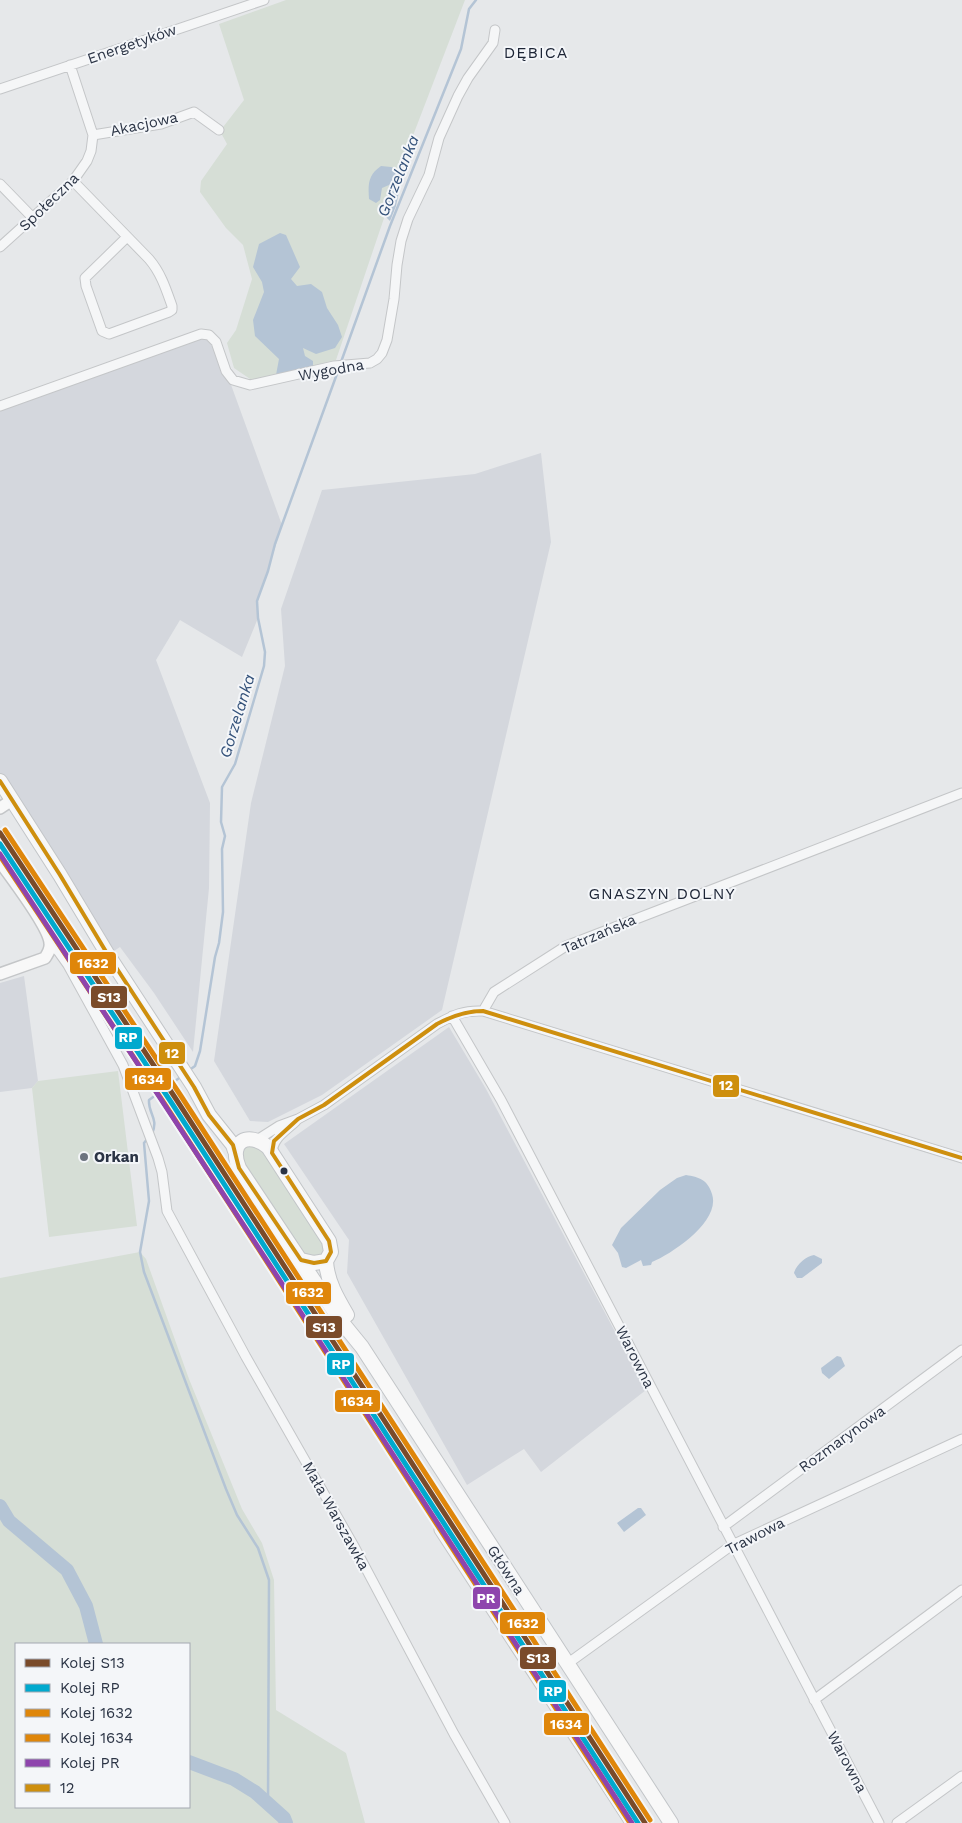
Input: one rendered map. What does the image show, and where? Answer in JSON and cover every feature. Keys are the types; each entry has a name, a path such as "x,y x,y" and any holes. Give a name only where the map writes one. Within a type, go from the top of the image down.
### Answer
{"main road":[{"path":"0,780 60,875 90,927"},
{"path":"2,803 90,927 196,1091"},
{"name":"Główna","path":"196,1091 235,1134 268,1147 272,1152 329,1241 330,1252 326,1261 326,1272 362,1348"},
{"name":"Główna","path":"196,1091 210,1115 233,1145 239,1168 340,1320 362,1348 669,1821"},
{"path":"235,1151 237,1146 251,1140"},
{"path":"301,1260 314,1263 326,1261"}],"street":[{"name":"Energetyków","path":"0,89 264,0"},
{"name":"Wygodna","path":"0,406 202,334 209,335 216,342 226,371 233,380 250,386 334,366 370,363 377,359 382,353 387,340 401,241 408,219 429,175 439,138 454,103 468,78 493,43 495,30"},
{"path":"70,65 93,135"},
{"name":"Akacjowa","path":"93,135 161,124 194,112 219,130"},
{"name":"Społeczna","path":"0,248 73,181 87,161 91,151 93,135"},
{"path":"73,181 127,237 155,267 160,275 172,310 105,334 102,331 85,278 127,237"},
{"path":"0,184 33,218"},
{"name":"Tatrzańska","path":"483,1010 494,992 566,946 962,793"},
{"path":"0,862 39,919 50,944 50,951 45,958 0,974"},
{"name":"Mała Warszawka","path":"50,944 58,951 68,965 123,1065 162,1172 167,1211 246,1357 355,1548 454,1734 504,1823"},
{"path":"251,1140 324,1105 452,1016 468,1010 483,1010 962,1158"},
{"name":"Warowna","path":"452,1016 506,1109 732,1545 879,1823"},
{"path":"272,1152 272,1146 278,1136 298,1119"},
{"name":"Rozmarynowa","path":"723,1527 962,1350"},
{"name":"Trawowa","path":"567,1664 732,1545 962,1439"},
{"path":"439,1530 630,1823"},
{"path":"814,1700 962,1590"},
{"path":"898,1823 962,1776"}],"shaded area":[{"path":"286,0 465,0 404,159 336,360 253,381 234,368 227,343 236,330 252,279 243,245 226,228 200,192 201,181 227,144 220,131 244,100 219,24"},
{"path":"209,335 226,371 282,525 257,601 258,618 242,657 180,620 156,660 210,803 209,888 193,1052 154,993 120,947 108,955 0,795 0,406"},
{"path":"541,453 551,542 442,1010 322,1095 268,1122 250,1121 214,1061 251,803 285,666 281,609 322,490 475,474"},
{"path":"24,976 38,1081 32,1088 0,1092 0,983"},
{"path":"449,1027 486,1089 646,1390 541,1472 524,1449 467,1485 347,1273 349,1240 284,1144"},
{"name":"Orkan","path":"118,1071 137,1226 49,1237 32,1088 38,1081"},
{"path":"246,1146 258,1147 265,1153 323,1236 321,1258 302,1253 243,1167 241,1149"},
{"path":"140,1252 146,1259 189,1379 242,1509 262,1543 274,1580 276,1710 346,1753 365,1823 0,1823 0,1278"}],"water":[{"path":"381,166 391,167 403,172 396,206 390,221 385,216 389,185 382,188 380,200 376,203 369,199 371,176"},
{"path":"280,233 286,235 300,267 291,279 297,286 311,284 322,292 327,308 338,325 342,337 335,348 316,354 303,348 305,356 313,361 313,367 276,375 279,359 255,336 253,320 264,292 262,282 253,267 259,244"},
{"path":"686,1175 705,1182 712,1194 713,1204 703,1225 683,1244 652,1262 651,1265 643,1266 641,1260 626,1268 622,1267 618,1253 612,1245 621,1228 660,1190 677,1178"},
{"path":"814,1255 822,1259 822,1263 802,1278 797,1278 794,1273 799,1264"},
{"path":"837,1356 841,1357 845,1366 829,1379 822,1373 821,1368"},
{"path":"638,1508 641,1508 646,1515 624,1532 617,1523"}],"waterway":[{"name":"Gorzelanka","path":"341,362 390,226 461,49 469,9 476,0"},
{"name":"Gorzelanka","path":"188,1071 195,1066 200,1051 223,912 222,849 225,836 221,822 222,787 235,764 264,666 265,652 258,618 257,601 275,544 338,371"},
{"path":"152,1134 154,1120 149,1100 182,1076"},
{"path":"148,1138 144,1143 149,1201 140,1252 144,1272 226,1489 237,1515 258,1548 269,1580 268,1804"},
{"path":"0,1506 9,1521 67,1570 86,1606 96,1643"},
{"path":"190,1762 234,1779 255,1792 284,1818 286,1823"}],"rail line":[{"name":"1632","path":"5,830 181,1096 650,1820"},
{"name":"S13","path":"0,833 176,1099 645,1823"},
{"name":"RP","path":"0,844 171,1102 638,1823"},
{"name":"PR","path":"0,854 296,1305 632,1823"},
{"name":"1634","path":"0,856 166,1106 630,1823"}],"transit line":[{"name":"12","path":"0,781 108,955 194,1087 209,1115 233,1145 239,1168 301,1260 314,1263 326,1261 331,1252 329,1241 272,1153 274,1141 298,1119 324,1105 437,1024 454,1016 471,1012 483,1011 962,1158"}],"place":[{"name":"Orkan","path":"84,1157"}],"district":[{"name":"DĘBICA","path":"536,52"},
{"name":"GNASZYN DOLNY","path":"662,893"}]}
